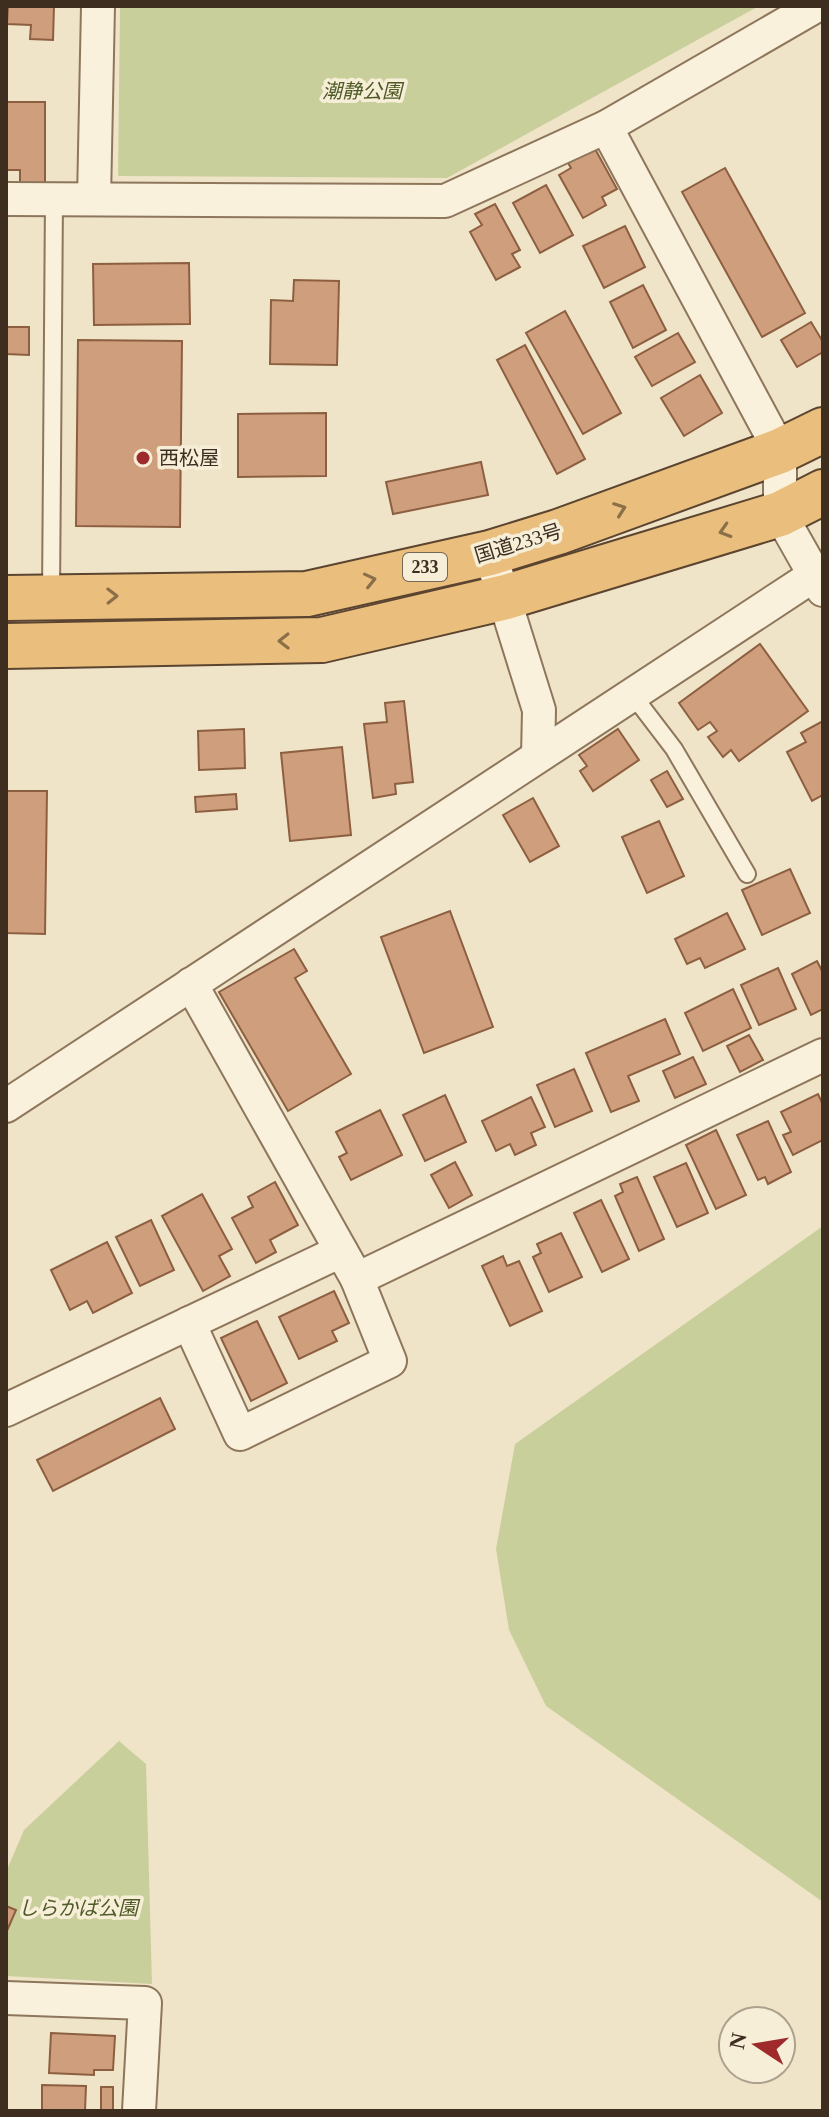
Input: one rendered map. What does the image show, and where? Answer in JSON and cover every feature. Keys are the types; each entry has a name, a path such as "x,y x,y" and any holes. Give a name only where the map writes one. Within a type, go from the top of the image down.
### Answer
{"highway":[{"name":"国道233号","path":"6,598 307,594 490,553 558,532 780,451 823,430"},
{"name":"233","path":"6,646 322,640 506,597 780,514 823,492"}],"street":[{"path":"94,199 98,6"},
{"path":"6,199 445,201 606,127 816,6"},
{"path":"6,1106 632,694 818,583 780,514 780,451 606,127"},
{"path":"490,553 539,710 538,756"},
{"path":"189,1323 240,1434 390,1361 357,1279 191,984"},
{"path":"357,1279 823,1055"},
{"path":"6,1410 341,1251"},
{"path":"6,1998 145,2003 139,2111"}],"lane":[{"path":"51,597 54,199"},
{"path":"632,694 674,749 747,874"}],"green space":[{"name":"潮静公園","path":"120,6 759,6 447,178 118,176"},
{"path":"823,1226 823,1902 546,1706 509,1630 496,1549 515,1444"},
{"name":"しらかば公園","path":"119,1741 146,1764 152,1984 6,1976 6,1872 24,1830"}],"building":[{"path":"8,6 54,6 53,40 30,39 31,25 7,24"},
{"path":"6,102 45,102 45,183 20,183 20,170 6,170"},
{"path":"594,147 617,189 602,197 606,205 583,218 559,175 571,168 567,161"},
{"path":"725,168 805,313 762,337 682,192"},
{"path":"546,185 573,235 540,253 513,203"},
{"path":"495,204 520,250 512,254 520,267 496,280 470,232 482,225 475,214"},
{"path":"625,226 645,267 604,288 583,246"},
{"path":"189,263 190,324 94,325 93,264"},
{"path":"294,280 339,281 337,365 270,364 271,300 293,301"},
{"path":"643,285 666,330 633,348 610,302"},
{"path":"565,311 621,413 583,434 526,333"},
{"path":"811,322 823,342 823,352 797,367 781,340"},
{"path":"6,327 29,327 29,355 6,354"},
{"path":"678,333 695,362 652,386 635,357"},
{"path":"78,340 182,341 180,527 76,526"},
{"path":"525,345 585,459 557,474 497,360"},
{"path":"700,375 722,413 684,436 661,398"},
{"path":"326,413 326,476 238,477 238,414"},
{"path":"481,462 488,495 393,514 386,482"},
{"path":"760,644 808,711 739,761 731,750 723,757 708,737 717,731 710,722 698,730 679,703"},
{"path":"404,701 413,782 395,784 396,794 373,798 364,724 387,722 385,703"},
{"path":"823,721 823,795 812,801 787,752 806,742 801,733"},
{"path":"244,729 245,768 199,770 198,731"},
{"path":"618,729 639,760 593,791 580,771 587,766 579,755"},
{"path":"342,747 351,835 290,841 281,753"},
{"path":"667,771 683,799 667,807 651,780"},
{"path":"6,791 47,791 45,934 6,933"},
{"path":"236,794 237,809 196,812 195,797"},
{"path":"533,798 559,846 530,862 503,815"},
{"path":"659,821 684,876 647,893 622,837"},
{"path":"790,869 810,913 762,935 742,890"},
{"path":"450,911 493,1027 424,1053 381,937"},
{"path":"727,913 745,949 705,968 700,958 687,964 675,939"},
{"path":"294,949 307,971 295,978 351,1074 288,1111 219,992"},
{"path":"817,961 823,973 823,1009 811,1015 792,974"},
{"path":"778,968 796,1009 759,1025 741,985"},
{"path":"733,989 751,1028 703,1051 685,1013"},
{"path":"665,1019 680,1054 628,1076 639,1101 611,1112 586,1053"},
{"path":"749,1035 763,1060 740,1072 727,1046"},
{"path":"693,1057 706,1084 675,1098 663,1071"},
{"path":"574,1069 592,1111 555,1127 537,1085"},
{"path":"818,1094 823,1105 823,1140 793,1155 783,1135 791,1132 781,1112"},
{"path":"445,1095 466,1142 425,1161 403,1115"},
{"path":"531,1097 545,1127 531,1133 536,1145 515,1155 510,1144 496,1151 482,1121"},
{"path":"380,1110 402,1155 351,1180 339,1157 347,1153 336,1132"},
{"path":"768,1121 791,1172 768,1184 765,1177 758,1180 737,1135"},
{"path":"716,1130 746,1195 716,1209 686,1145"},
{"path":"455,1162 472,1195 449,1208 431,1175"},
{"path":"686,1163 708,1213 677,1227 654,1177"},
{"path":"637,1177 664,1239 639,1251 615,1196 623,1192 620,1184"},
{"path":"275,1182 298,1225 270,1240 276,1252 256,1263 232,1218 253,1207 248,1197"},
{"path":"202,1194 232,1249 219,1256 230,1276 203,1291 162,1216"},
{"path":"601,1200 629,1259 602,1272 574,1213"},
{"path":"151,1220 174,1270 140,1286 116,1237"},
{"path":"561,1233 582,1277 549,1292 533,1257 541,1253 537,1244"},
{"path":"107,1242 132,1293 93,1313 87,1301 70,1310 51,1270"},
{"path":"503,1256 507,1266 519,1261 542,1311 510,1326 482,1266"},
{"path":"334,1291 349,1323 332,1331 337,1341 299,1359 279,1317"},
{"path":"257,1321 287,1383 251,1401 221,1338"},
{"path":"160,1398 175,1429 53,1491 37,1460"},
{"path":"6,1906 16,1910 6,1933"},
{"path":"51,2033 115,2036 113,2070 94,2070 94,2075 49,2073"},
{"path":"42,2085 86,2086 85,2111 42,2111"},
{"path":"101,2087 113,2087 113,2111 101,2111"}],"place":[{"name":"西松屋","path":"143,458"}]}
